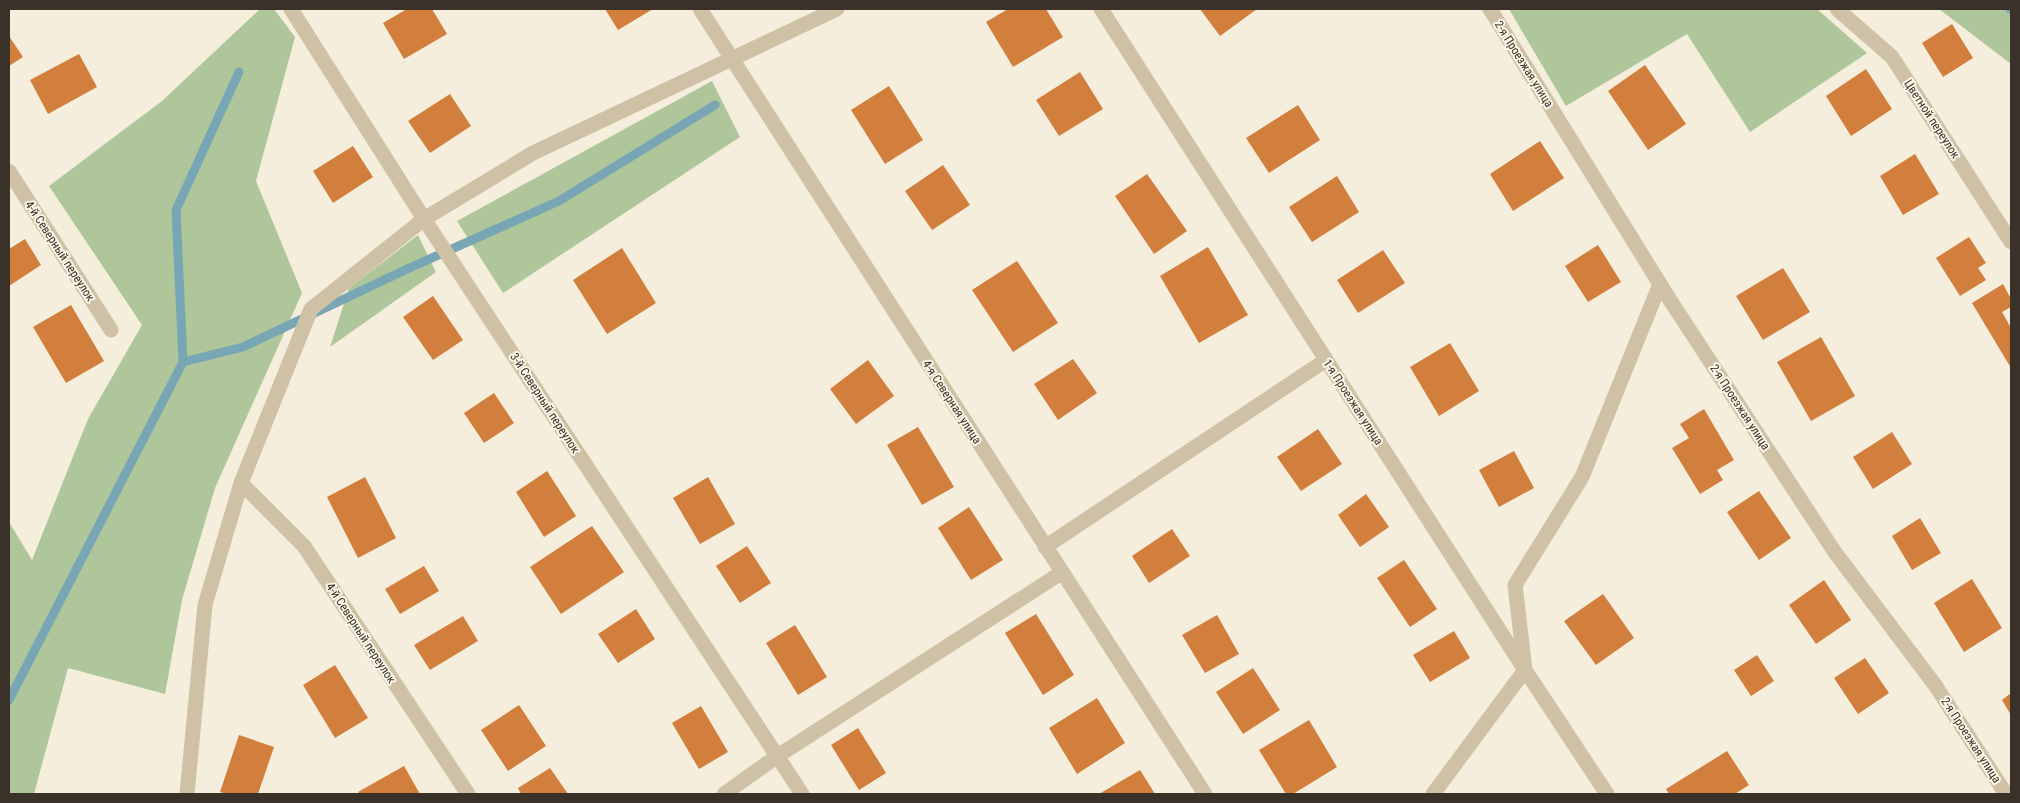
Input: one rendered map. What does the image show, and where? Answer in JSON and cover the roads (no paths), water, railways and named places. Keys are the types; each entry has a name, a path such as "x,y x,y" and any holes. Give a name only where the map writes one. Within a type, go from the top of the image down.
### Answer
{"street":[{"name":"3-й Северный переулок","path":"291,9 424,218 802,794"},
{"name":"4-я Северная улица","path":"700,9 1205,794"},
{"path":"187,794 205,605 241,483 311,309 424,218 533,153 837,9"},
{"name":"1-я Проезжая улица","path":"1101,9 1525,670 1607,794"},
{"name":"2-я Проезжая улица","path":"1490,9 1660,284 1834,551 1935,685 2006,794"},
{"name":"Цветной переулок","path":"1837,9 1892,56 2011,242"},
{"name":"4-й Северный переулок","path":"9,172 111,330"},
{"path":"1432,794 1525,670 1515,585 1582,477 1660,284"},
{"path":"1045,547 1326,360"},
{"name":"4-й Северный переулок","path":"241,483 304,546 468,794"},
{"path":"724,794 776,757 1061,572"}],"waterway":[{"path":"9,700 183,362 176,210 239,72"},
{"path":"183,362 243,347 405,270 559,201 715,105"}]}
